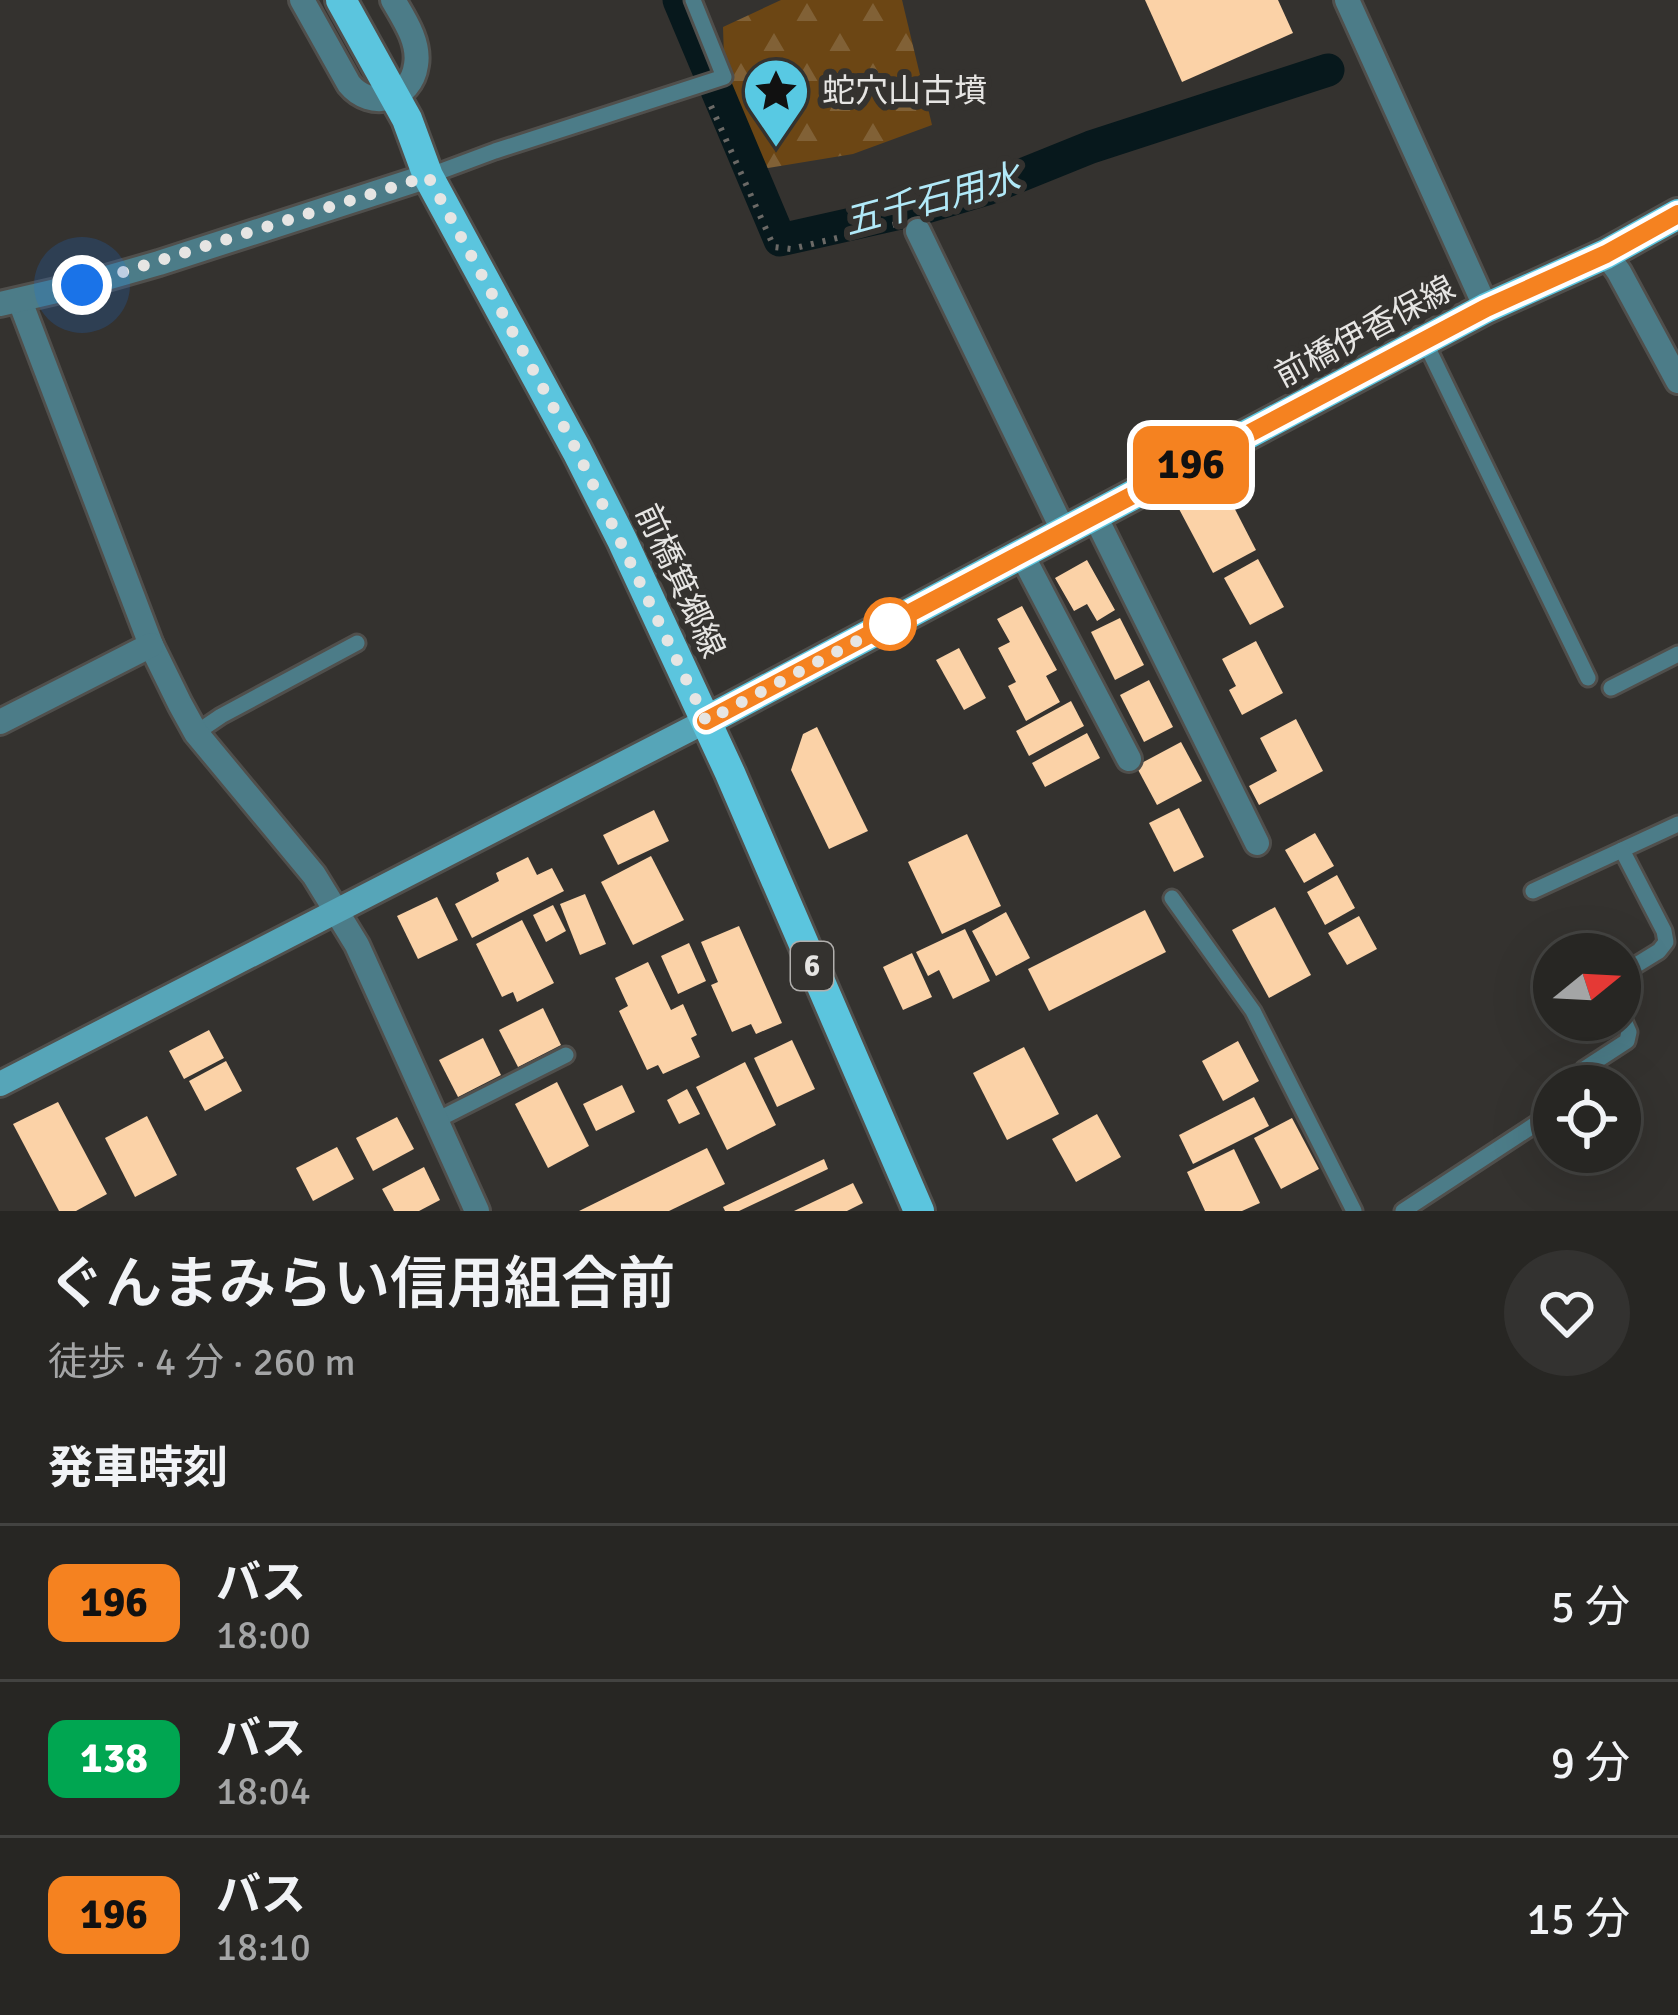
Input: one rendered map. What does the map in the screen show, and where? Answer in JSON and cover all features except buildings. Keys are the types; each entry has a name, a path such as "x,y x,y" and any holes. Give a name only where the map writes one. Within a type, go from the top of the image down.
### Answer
{"main road":[{"name":"前橋箕郷線","path":"341,0 407,119 428,176 577,451 706,721 920,1211"},
{"name":"前橋伊香保線","path":"706,721 1486,308 1606,254 1678,214"}],"street":[{"path":"302,0 358,95 370,100 394,95 412,77 417,64 410,30 393,0"},
{"path":"1347,0 1486,308"},
{"path":"428,176 180,256 10,302 151,645 196,733 314,875 357,945 436,1120 468,1208"},
{"path":"918,231 1063,530"},
{"path":"1606,254 1678,381"},
{"path":"1094,514 1257,843"},
{"path":"1021,553 1129,759"},
{"path":"0,722 151,645"},
{"path":"0,1084 706,721"}],"lane":[{"path":"428,176 724,77 693,0"},
{"path":"1425,342 1588,678"},
{"path":"196,733 357,643"},
{"path":"1611,688 1678,654"},
{"path":"1533,891 1678,824"},
{"path":"1622,850 1666,942 1641,962"},
{"path":"1172,898 1253,1010 1354,1211"},
{"path":"1591,1065 1627,1041"},
{"path":"436,1120 566,1055"},
{"path":"1403,1211 1533,1126"}],"path":[{"path":"702,83 774,247 791,249 910,221 918,231"}],"green space":[{"name":"蛇穴山古墳","path":"781,0 902,0 932,125 853,154 749,171 725,88 723,27"}],"waterway":[{"name":"五千石用水","path":"679,0 780,240 987,189 1091,147 1328,70"}],"bus line":[{"name":"196","path":"706,721 1486,308 1606,254 1678,214"}],"place":[{"name":"蛇穴山古墳","path":"776,150"}],"route":[{"path":"82,285 428,176 577,451 706,721 900,618 890,624"}]}
